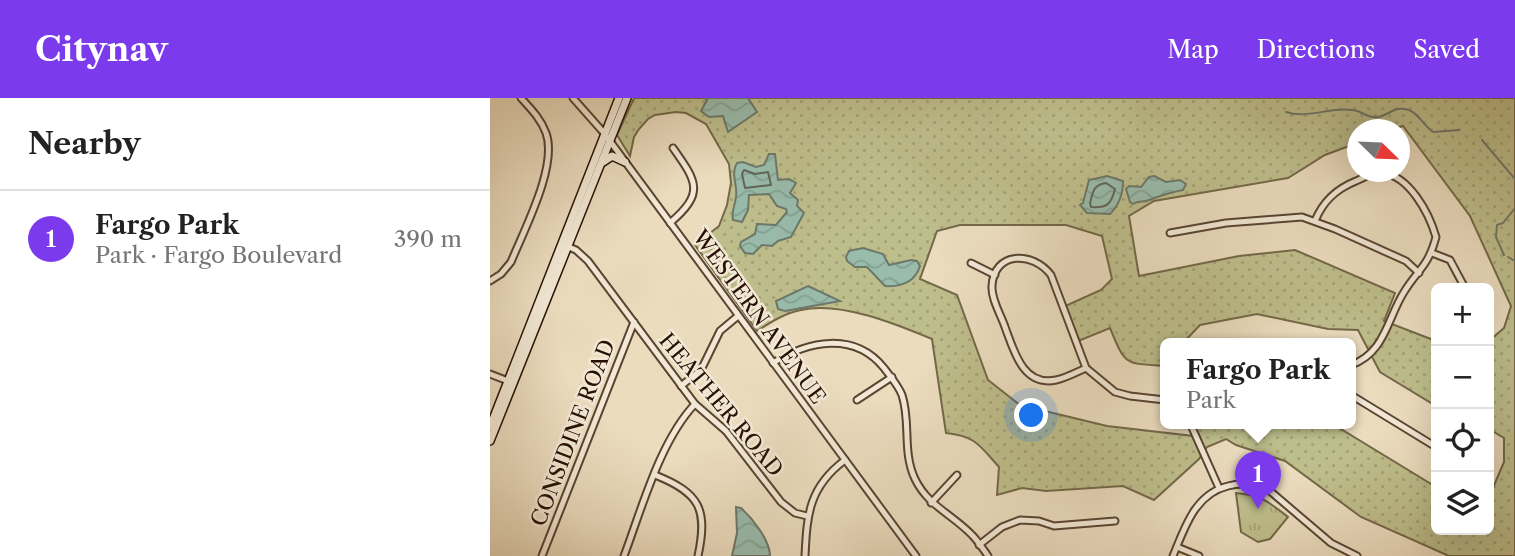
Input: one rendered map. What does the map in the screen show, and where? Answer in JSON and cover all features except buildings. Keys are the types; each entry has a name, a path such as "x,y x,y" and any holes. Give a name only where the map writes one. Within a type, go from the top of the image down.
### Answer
{"main road":[{"path":"490,441 619,98"},
{"path":"490,427 627,98"},
{"path":"602,163 612,156 625,162"}],"street":[{"path":"490,281 501,274 511,262 547,172 551,153 547,134 540,120 521,98"},
{"name":"WESTERN AVENUE","path":"573,98 604,133 916,556"},
{"path":"670,223 685,210 695,191 688,170 673,148"},
{"path":"1315,221 1320,207 1331,195 1373,173 1394,175 1405,183 1433,226 1436,237 1432,253 1404,291 1385,336 1373,350 1356,363"},
{"path":"1170,233 1302,217 1406,261 1419,273"},
{"name":"HEATHER ROAD","path":"565,245 576,250 588,261 695,404 726,431 780,502 795,513 807,516"},
{"path":"1432,253 1450,260 1462,283"},
{"path":"1086,368 1056,380 1043,380 1030,375 1020,365 992,287 1003,262 1018,257 1032,259 1044,266 1051,275 1086,368 1115,392 1160,399"},
{"path":"971,263 995,275"},
{"path":"681,386 701,370 720,331 738,316"},
{"name":"CONSIDINE ROAD","path":"541,556 634,322"},
{"path":"773,363 792,351 814,344 836,342 860,348 878,361 892,377 902,395 910,468 920,489 931,503 965,529 988,556"},
{"path":"490,374 508,381"},
{"path":"857,400 892,377"},
{"path":"1356,399 1431,444"},
{"path":"624,556 673,432 695,404"},
{"path":"1193,429 1219,488"},
{"path":"805,556 807,516 821,484 845,460"},
{"path":"655,475 683,488 698,504 703,520 698,556"},
{"path":"931,503 957,475"},
{"path":"1173,556 1196,506 1204,496 1219,488 1238,483 1262,486 1278,496 1341,553 1357,556"},
{"path":"979,545 1002,527 1020,520 1039,521 1054,526 1115,521"},
{"path":"1177,547 1199,556"}],"green space":[{"path":"634,98 1515,98 1515,556 1449,556 1361,517 1285,461 1236,445 1226,439 1207,447 1199,459 1154,500 1123,486 1046,491 1022,488 997,495 999,467 971,440 946,433 932,339 850,311 816,308 795,311 757,331 695,245 719,226 731,183 729,164 706,124 686,113 655,115 648,119 634,137 630,156 617,135","holes":["1347,119 1410,119 1410,135 1470,216 1511,306 1504,328 1494,337 1494,432 1504,438 1504,462 1494,485 1494,535 1431,535 1431,484 1341,429 1192,429 1194,436 1107,426 1020,405 988,380 957,295 920,279 937,231 960,225 1066,225 1102,236 1112,279 1101,290 1063,307 1076,342 1110,328 1128,360 1160,366 1160,338 1188,338 1200,325 1257,314 1328,329 1358,330 1380,372 1431,403 1431,339 1384,321 1395,293 1295,250 1239,256 1139,276 1129,216 1154,201 1288,178 1325,155 1347,147"]},
{"path":"1236,493 1264,500 1288,517 1270,539 1258,542 1241,532"}],"water":[{"path":"704,98 748,98 757,112 728,132 723,116 709,117 701,111 707,100"},
{"path":"769,154 775,154 778,180 789,179 796,183 790,193 798,200 797,206 804,213 791,237 772,246 762,245 753,254 745,253 740,246 741,242 755,234 757,224 776,225 787,212 777,206 769,194 749,195 748,210 742,222 733,220 736,200 734,171 737,163 743,162 756,167 764,165"},
{"path":"1107,176 1123,181 1118,203 1110,214 1087,213 1080,205 1083,203 1089,180"},
{"path":"1154,176 1166,182 1180,180 1186,184 1183,190 1133,204 1130,202 1126,189 1129,186 1141,187 1149,177"},
{"path":"863,248 883,254 889,265 911,260 917,261 920,266 915,276 907,282 897,286 885,286 867,267 855,267 847,261 849,251"},
{"path":"808,286 840,301 785,311 778,309 776,301"},
{"path":"736,507 741,508 760,530 770,556 732,556 737,533"}],"waterway":[{"path":"1286,112 1302,114 1352,110 1374,117 1404,109 1416,114 1433,132 1459,130"},
{"path":"1482,140 1515,179"},
{"path":"1504,255 1496,237 1497,225 1503,223 1515,208"},
{"path":"1508,257 1515,261"}],"place":[{"name":"Fargo Park","path":"1258,509"}]}
